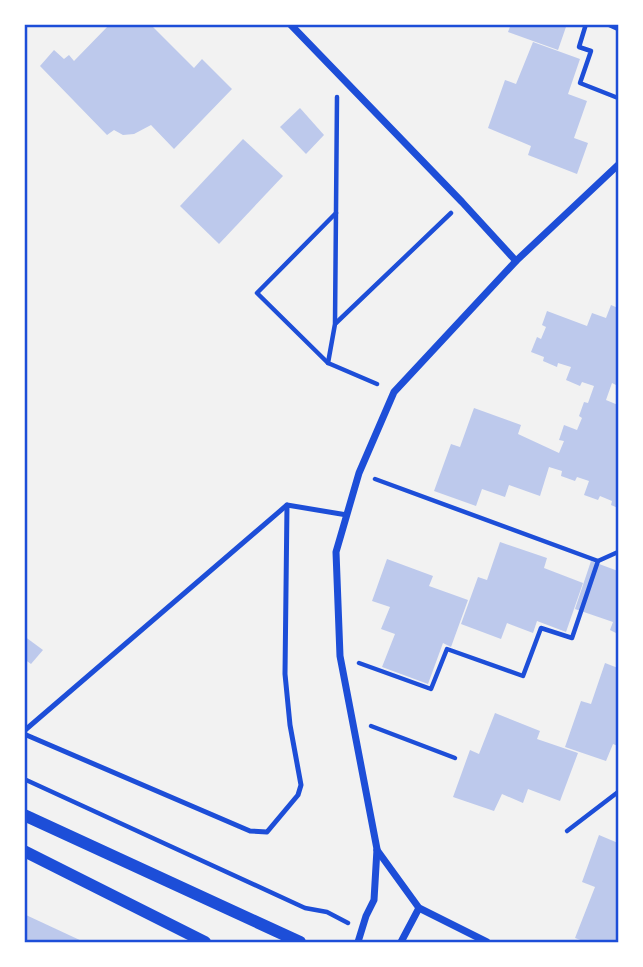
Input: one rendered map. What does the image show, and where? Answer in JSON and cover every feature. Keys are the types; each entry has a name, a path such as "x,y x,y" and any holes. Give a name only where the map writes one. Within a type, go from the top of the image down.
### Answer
{"street":[{"path":"290,24 463,202 516,261"},
{"path":"358,943 374,900 377,849 340,656 336,552 359,474 394,392 516,261 618,165"},
{"path":"24,815 300,943"},
{"path":"377,849 419,908 487,943"},
{"path":"24,851 205,943"},
{"path":"401,943 419,908"}],"lane":[{"path":"287,505 347,515"},
{"path":"287,505 285,674 290,724 301,785 298,795 267,832 250,831 24,732 287,505"}],"path":[{"path":"586,24 579,47 591,51 580,83 618,98"},
{"path":"607,24 618,29"},
{"path":"328,363 335,324 338,74"},
{"path":"335,324 463,202"},
{"path":"336,212 257,293 328,363 394,392"},
{"path":"359,474 598,561 618,552"},
{"path":"340,656 431,689 447,649 523,676 541,628 572,638 598,561"},
{"path":"352,719 455,758"},
{"path":"24,779 305,908 327,912 362,930"},
{"path":"567,831 618,792"}],"building":[{"path":"110,24 150,24 194,68 202,59 232,89 174,149 151,125 134,134 123,135 114,130 107,135 40,66 54,50 64,59 69,55 74,61"},
{"path":"511,24 567,24 558,50 508,32"},
{"path":"533,42 580,59 568,94 587,101 574,138 588,143 577,174 528,155 531,146 488,128 505,80 516,84"},
{"path":"300,108 324,135 306,154 280,127"},
{"path":"243,139 283,176 219,244 180,206"},
{"path":"611,305 618,308 618,378 616,385 612,383 606,400 618,405 618,508 611,505 612,501 600,496 598,500 584,495 589,481 577,477 575,481 561,476 562,471 549,467 540,496 509,485 505,497 482,489 476,506 434,491 451,444 460,447 474,408 521,425 518,434 559,453 564,441 559,440 564,425 577,430 584,402 588,403 594,386 582,382 580,386 566,380 571,367 558,363 557,367 543,361 544,357 531,352 537,337 541,339 546,327 542,325 547,311 587,326 592,313 606,318"},
{"path":"500,542 547,558 544,568 583,583 566,632 537,621 533,633 507,623 501,639 461,624 478,577 487,580"},
{"path":"387,559 433,576 429,586 468,600 451,647 443,643 428,684 382,667 395,634 381,629 390,607 372,601"},
{"path":"591,561 618,571 618,634 610,630 613,622 575,609"},
{"path":"24,636 43,650 31,664 24,659"},
{"path":"605,663 618,668 618,746 613,744 606,761 565,747 581,701 591,704"},
{"path":"495,713 540,731 537,739 578,753 560,801 528,789 523,803 502,794 494,811 453,797 470,750 479,754"},
{"path":"599,835 618,843 618,942 586,942 575,938 595,887 582,882"},
{"path":"26,915 84,942 24,942"}]}
